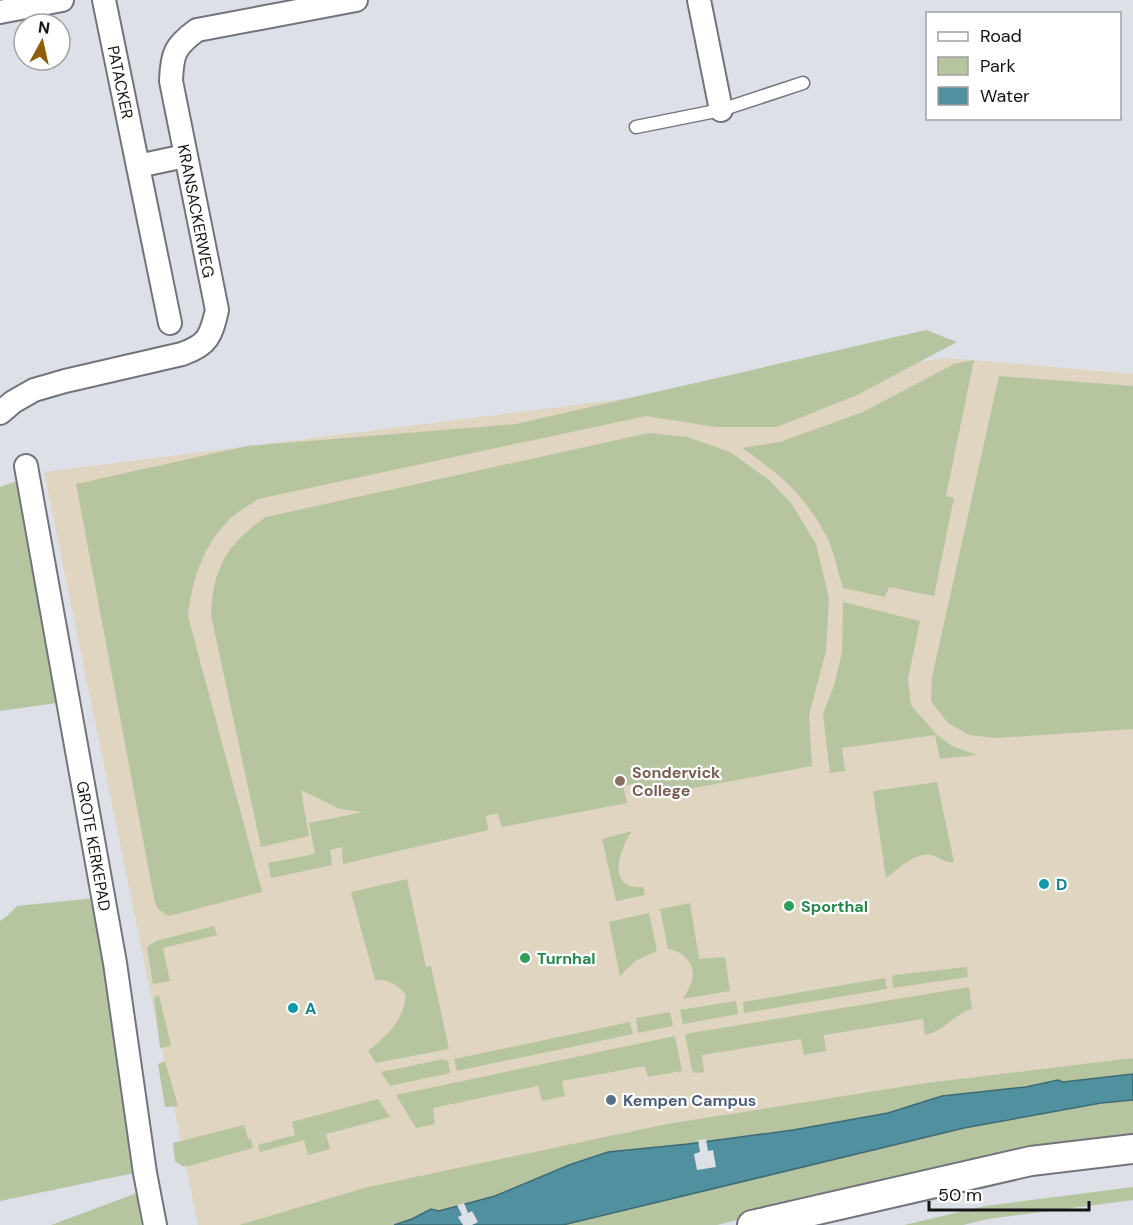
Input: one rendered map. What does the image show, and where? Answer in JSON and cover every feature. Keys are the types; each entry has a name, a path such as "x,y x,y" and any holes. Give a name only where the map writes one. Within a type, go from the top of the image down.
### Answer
{"street":[{"path":"0,12 62,0"},
{"name":"PATACKER","path":"104,0 170,323"},
{"name":"KRANSACKERWEG","path":"0,413 13,402 34,390 200,348 212,330 217,310 171,81 171,60 181,42 197,30 356,0"},
{"path":"699,0 721,110"},
{"path":"138,166 185,156"},
{"name":"GROTE KERKEPAD","path":"26,466 115,963 155,1225"},
{"path":"752,1225 1031,1161 1133,1149"}],"lane":[{"path":"636,126 721,110 803,83"}],"shaded area":[{"name":"Sondervick College","path":"949,358 1133,374 1133,1089 394,1225 198,1225 44,472"}],"green space":[{"path":"926,330 957,342 857,395 777,427 716,427 646,416 258,499 230,519 218,532 205,554 192,590 188,616 262,892 169,916 158,909 155,903 76,484 247,446 516,424"},
{"path":"974,360 946,496 954,498 934,596 889,587 885,597 843,588 828,539 810,510 791,487 769,467 742,448 780,442 863,412 954,364"},
{"path":"999,376 1133,386 1133,729 995,738 969,735 948,723 931,701 932,677"},
{"path":"649,433 687,437 730,452 769,480 791,503 816,544 829,598 826,651 809,715 812,766 639,798 636,783 623,786 627,803 502,827 497,813 486,816 488,830 343,864 342,847 330,850 332,865 271,878 268,863 315,854 309,823 363,812 340,809 301,790 309,836 261,847 211,615 212,598 219,570 232,547 266,517"},
{"path":"20,480 64,702 0,711 0,487"},
{"path":"843,602 920,621 908,679 911,705 937,735 952,746 977,755 940,759 935,735 842,748 845,771 830,773 823,714 834,686 842,653"},
{"path":"937,782 954,862 926,854 914,858 886,878 873,791"},
{"path":"632,831 620,857 620,875 624,882 631,886 643,887 645,895 616,901 602,839"},
{"path":"407,879 426,967 431,966 449,1049 376,1063 368,1051 398,1020 406,995 392,983 375,980 351,892"},
{"path":"95,898 134,1173 0,1201 0,921 17,906"},
{"path":"690,903 699,959 725,957 730,991 683,999 692,981 691,964 684,956 668,949 660,909"},
{"path":"649,913 657,951 635,961 620,976 609,922"},
{"path":"214,926 217,935 163,948 170,981 153,984 147,947 156,941"},
{"path":"967,967 968,977 893,988 892,977 894,975"},
{"path":"885,978 887,989 744,1013 743,1002"},
{"path":"969,987 972,1009 925,1035 923,1019 824,1035 826,1051 804,1055 801,1039 702,1055 704,1072 695,1073 692,1070 685,1034"},
{"path":"159,995 171,1046 160,1048 154,998"},
{"path":"736,1001 738,1014 683,1024 680,1010"},
{"path":"670,1012 673,1026 638,1033 636,1018"},
{"path":"630,1022 633,1034 457,1071 454,1059"},
{"path":"675,1036 682,1071 648,1077 645,1066 562,1081 565,1096 542,1101 538,1086 433,1108 435,1124 416,1128 396,1095"},
{"path":"1133,1058 1133,1074 1063,1082 1058,1080 1026,1087 942,1096 888,1113 793,1130 608,1152 569,1165 495,1196 439,1211 431,1209 394,1225 239,1225 368,1187 667,1124 926,1083"},
{"path":"444,1059 444,1061 448,1060 450,1073 390,1086 381,1072"},
{"path":"165,1061 178,1106 165,1107 158,1064"},
{"path":"378,1099 390,1117 326,1134 330,1149 308,1155 304,1140 260,1152 258,1145 295,1135 292,1122"},
{"path":"1133,1100 1133,1140 784,1209 717,1225 563,1225 964,1128 1101,1103"},
{"path":"244,1125 253,1148 189,1166 182,1166 175,1161 173,1143"},
{"path":"1133,1187 1133,1200 988,1219 963,1225 904,1225 985,1206"},
{"path":"137,1193 141,1225 51,1225"}],"water":[{"path":"1133,1074 1133,1100 1101,1103 964,1128 563,1225 394,1225 431,1209 439,1211 495,1196 569,1165 608,1152 793,1130 888,1113 942,1096 1026,1087 1058,1080 1063,1082"}],"pier":[{"path":"706,1139 708,1151 713,1150 716,1167 697,1170 694,1154 700,1152 698,1140"},
{"path":"464,1203 468,1213 472,1211 478,1222 463,1225 458,1217 462,1215 457,1205"}],"place":[{"name":"Sondervick College","path":"620,781"},
{"name":"D","path":"1044,884"},
{"name":"Sporthal","path":"789,906"},
{"name":"Turnhal","path":"525,958"},
{"name":"A","path":"293,1008"},
{"name":"Kempen Campus","path":"611,1100"}]}
